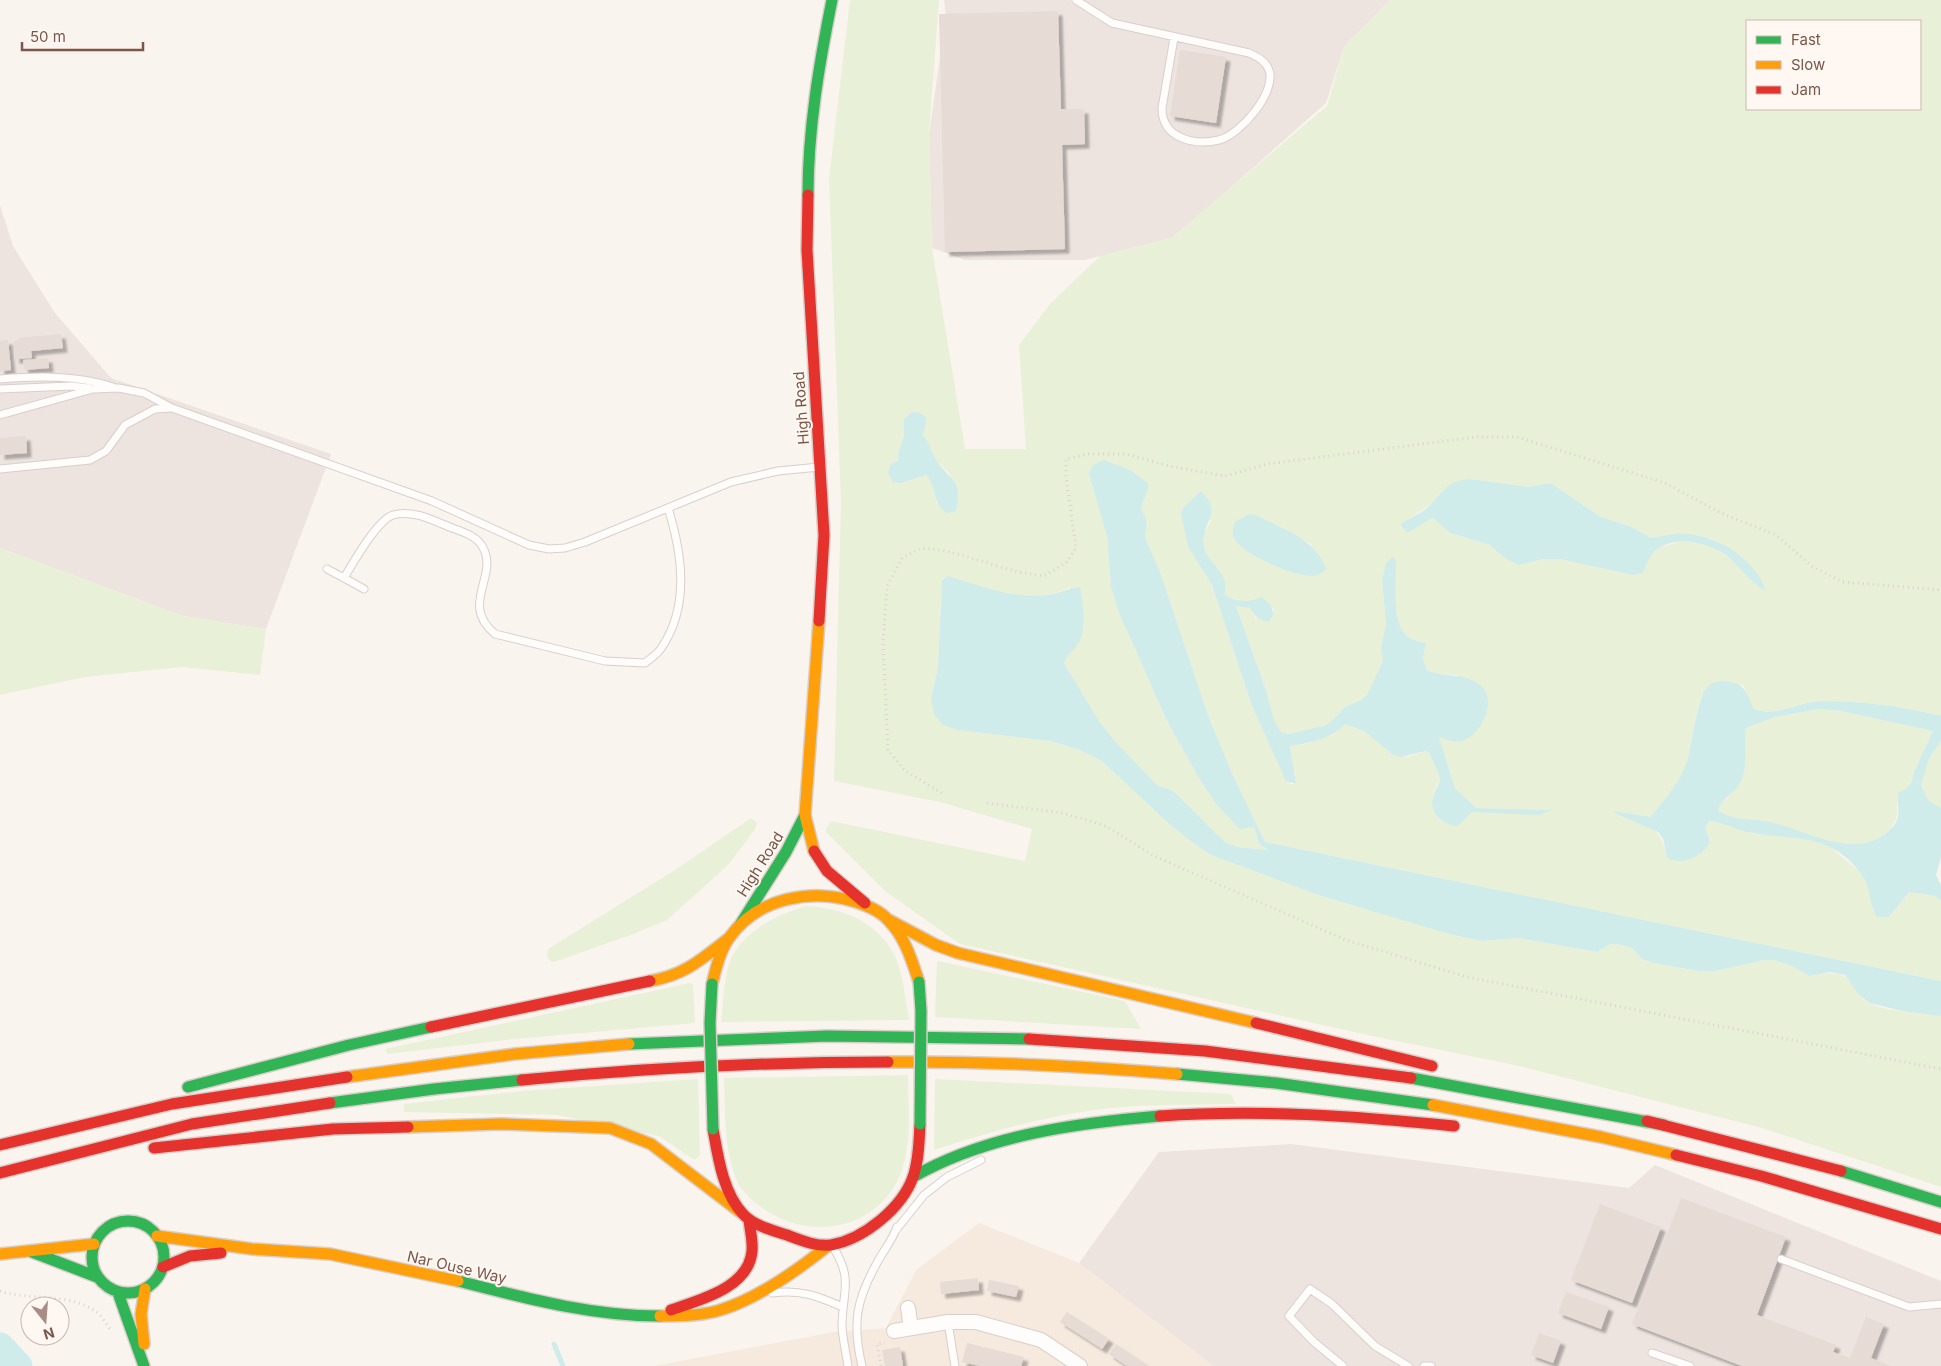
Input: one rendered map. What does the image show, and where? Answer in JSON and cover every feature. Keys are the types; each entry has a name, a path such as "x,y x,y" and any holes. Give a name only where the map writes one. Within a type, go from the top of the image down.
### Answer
{"main road":[{"name":"High Road","path":"832,0 817,76 808,162 807,250 824,535 822,592 805,814 814,851 827,871 870,907"},
{"name":"High Road","path":"738,927 786,852 805,814"},
{"path":"745,1216 721,1172 713,1129 710,1023 712,984 717,960 729,938 738,927 774,903 801,894 823,894 842,897 870,907 889,920 936,945 958,953 1318,1037 1443,1069"},
{"name":"Nar Ouse Way","path":"157,1236 252,1249 330,1254 436,1276 573,1309 619,1316 692,1316 718,1311 752,1296 800,1268 830,1245 869,1228 887,1214 905,1193 913,1177 920,1124 921,1010 918,982 912,960 889,920"},
{"path":"181,1088 349,1045 530,1005 668,978 693,967 729,938"},
{"path":"0,1146 171,1105 409,1067 517,1054 617,1046 726,1039 878,1036 1028,1039 1133,1045 1314,1063 1487,1090 1664,1126"},
{"path":"0,1174 194,1123 402,1092 609,1070 726,1063 879,1060 1018,1063 1136,1070 1312,1088 1484,1114 1658,1148 1887,1210 1941,1229"},
{"path":"1482,1079 1846,1172 1941,1202"},
{"path":"0,1141 116,1105"},
{"path":"913,1177 960,1152 1063,1128 1177,1115 1254,1113 1462,1127"},
{"path":"0,1174 136,1151 333,1129 501,1124 610,1128 651,1144 745,1216 796,1238 830,1245"},
{"path":"1511,1132 1658,1148"},
{"name":"Nar Ouse Way","path":"656,1316 722,1289 738,1279 747,1267 752,1252 745,1216"},
{"path":"123,1221 143,1224 157,1236 164,1251 163,1267 158,1278 145,1289 132,1293 118,1292 106,1287 97,1277 91,1260 94,1244 105,1228 123,1221"},
{"path":"0,1254 94,1244"},
{"name":"Nar Ouse Way","path":"163,1267 190,1256 252,1249"},
{"path":"28,1251 97,1277"},
{"path":"145,1289 141,1314 145,1366"},
{"path":"118,1292 145,1366"}],"street":[{"path":"908,1308 911,1328"},
{"path":"894,1331 948,1322 976,1322 1041,1340 1080,1366"}],"lane":[{"path":"1076,0 1112,23 1249,53 1262,60 1269,70 1269,82 1265,94 1252,115 1234,133 1219,140 1197,142 1179,137 1168,130 1162,120 1162,108 1174,38"},
{"path":"0,379 20,377 91,379 119,388 144,393 172,408 432,501 529,545 549,549 565,548 585,542 730,482 754,475 820,467"},
{"path":"0,390 71,386 93,389 119,388"},
{"path":"0,415 93,389"},
{"path":"0,469 90,460 106,451 125,425 154,409 172,408"},
{"path":"344,578 381,525 392,515 423,516 472,536 481,542 486,553 487,563 480,600 482,616 489,628 496,634 605,661 645,663 662,648 680,604 681,573 678,547 668,508"},
{"path":"327,569 364,589"},
{"path":"1007,1149 1063,1128"},
{"path":"862,1366 855,1329 857,1310 868,1278 896,1230 924,1194 947,1176 988,1156"},
{"path":"896,1230 905,1193"},
{"path":"830,1245 845,1269 847,1285 842,1328 848,1366"},
{"path":"1781,1259 1909,1307 1941,1304"},
{"path":"1343,1366 1314,1342 1289,1316 1310,1289 1332,1304 1375,1346 1408,1366"},
{"path":"752,1296 791,1291 811,1294 843,1307"},
{"path":"948,1322 955,1366"},
{"path":"1652,1353 1690,1366"},
{"path":"1424,1366 1431,1366"}],"path":[{"path":"942,793 904,770 888,750 883,643 887,586 902,558 921,548 947,551 1018,572 1044,576 1067,562 1076,548 1066,476 1066,459 1088,454 1126,454 1169,466 1225,476 1268,464 1476,437 1517,437 1665,483 1721,513 1776,535 1813,567 1843,582 1941,590"},
{"path":"987,803 1063,813 1106,826 1154,856 1346,940 1467,977 1941,1069"},
{"path":"0,1291 14,1295 64,1299 96,1311 118,1340"},
{"path":"881,1366 877,1344 895,1341 894,1331"}],"shaded area":[{"path":"944,0 1390,0 1344,47 1326,103 1175,237 1085,260 965,260 932,248 929,134 946,16"},
{"path":"0,205 13,246 55,313 111,378 331,454 266,629 183,616 0,548"},
{"path":"1291,1144 1629,1188 1655,1165 1941,1281 1941,1366 1214,1366 1079,1263 1159,1152"},
{"path":"979,1223 1079,1263 1214,1366 654,1366 834,1332 886,1328 916,1270"}],"green space":[{"path":"850,0 939,0 929,134 932,248 965,449 1026,449 1019,345 1050,304 1100,256 1171,238 1327,106 1344,47 1390,0 1941,0 1941,716 1897,707 1837,701 1804,703 1771,712 1762,712 1754,710 1743,685 1704,691 1696,716 1686,766 1678,782 1667,797 1651,818 1614,811 1617,814 1651,827 1661,838 1667,858 1710,842 1705,828 1709,821 1721,822 1754,834 1798,837 1828,845 1863,875 1869,888 1873,912 1889,917 1909,892 1937,896 1941,901 1941,981 1265,842 1232,773 1209,718 1159,569 1148,545 1145,534 1147,522 1141,507 1148,490 1089,474 1107,537 1111,587 1119,613 1167,721 1200,780 1254,827 1259,844 1270,850 1237,847 1225,842 1173,792 1157,785 1114,740 1099,721 1064,663 1066,656 1079,643 1070,587 1050,594 1022,596 997,592 948,577 942,579 938,667 931,698 958,730 1050,741 1080,750 1102,761 1167,822 1211,855 1318,895 1449,934 1482,941 1519,938 1597,952 1611,944 1622,945 1632,948 1642,959 1653,963 1699,971 1715,971 1765,960 1774,960 1789,965 1810,976 1827,973 1839,974 1851,983 1860,996 1880,1007 1941,1016 1941,1187 1762,1128 1519,1066 1363,1034 960,944 885,891 825,831 831,821 1025,861 1032,829 940,802 834,781 841,502 829,179","holes":["927,418 923,434 937,461 951,475 937,505 931,480 926,475 903,483 891,464 899,460 898,453 904,436 904,419","1470,479 1530,487 1546,483 1552,484 1601,517 1632,527 1651,538 1678,535 1705,537 1726,547 1736,557 1757,586 1731,560 1711,547 1699,543 1675,543 1661,547 1651,556 1643,572 1633,575 1559,559 1544,559 1519,565 1504,558 1490,545 1450,533 1433,518 1407,533 1400,524","1190,503 1211,521 1204,533 1204,544 1209,561 1224,579 1225,595 1241,601 1273,608 1274,614 1269,621 1255,617 1250,608 1236,605 1266,690 1274,720 1281,732 1289,734 1326,725 1345,707 1361,700 1367,695 1383,661 1381,648 1386,624 1382,581 1396,606 1399,623 1404,633 1410,639 1426,643 1423,658 1427,670 1435,674 1459,675 1449,740 1439,737 1455,788 1476,808 1552,810 1472,812 1458,826 1432,798 1440,778 1430,754 1426,751 1407,757 1392,754 1364,731 1345,724 1310,743 1290,746 1296,784 1290,784 1252,706 1212,585 1188,547 1184,507","1258,516 1311,544 1314,576 1302,575 1259,559"]},
{"path":"0,548 183,616 266,629 260,675 182,667 85,677 0,695"},
{"path":"1819,709 1841,711 1934,731 1914,772 1911,783 1897,802 1895,821 1883,835 1870,842 1857,844 1842,843 1770,822 1729,816 1718,810 1720,804 1728,798 1745,761 1743,744 1746,728 1775,717"},
{"path":"1941,741 1941,808 1929,801 1921,785 1929,759"},
{"path":"751,818 757,823 755,829 729,864 667,920 557,961 552,962 547,957 548,949 675,870"},
{"path":"807,906 821,907 847,914 871,927 881,936 889,946 899,966 909,1020 721,1022 726,975 730,961 743,940 773,919"},
{"path":"937,961 1125,1001 1141,1029 935,1017"},
{"path":"690,983 693,985 695,1023 515,1039 387,1054 386,1049"},
{"path":"908,1075 909,1132 905,1161 894,1187 881,1203 866,1214 850,1222 832,1226 814,1227 795,1224 761,1207 740,1187 732,1167 727,1142 724,1078"},
{"path":"698,1079 700,1156 694,1160 659,1136 557,1115 404,1112 404,1104 521,1091"},
{"path":"935,1079 1231,1094 1236,1104 1138,1106 1100,1109 1004,1129 934,1150"}],"water":[{"path":"912,412 920,413 927,418 923,435 940,466 956,485 958,500 956,511 946,513 941,508 932,484 926,475 902,483 893,482 888,473 891,464 899,460 898,453 904,436 904,419"},
{"path":"1104,460 1130,470 1148,483 1148,490 1141,507 1147,522 1145,534 1148,545 1159,569 1209,718 1232,773 1265,842 1941,981 1941,1016 1902,1011 1870,1003 1859,995 1845,975 1830,972 1810,976 1789,965 1774,960 1765,960 1715,971 1699,971 1653,963 1642,959 1632,948 1622,945 1611,944 1597,952 1519,938 1482,941 1449,934 1318,895 1211,855 1167,822 1102,761 1080,750 1050,741 958,730 943,725 934,714 931,698 938,667 942,580 948,576 997,591 1034,596 1080,587 1083,608 1083,631 1078,644 1066,657 1064,663 1099,721 1114,740 1157,785 1173,791 1225,842 1237,847 1269,850 1259,844 1254,827 1240,829 1217,805 1200,780 1167,721 1119,613 1111,587 1107,537 1089,474 1094,465"},
{"path":"1470,479 1530,487 1546,483 1552,484 1601,517 1632,527 1651,538 1670,534 1684,534 1713,540 1725,545 1745,560 1754,569 1766,591 1755,584 1726,555 1718,550 1690,542 1671,543 1662,546 1652,554 1643,573 1633,575 1559,559 1544,559 1519,565 1504,558 1490,545 1450,533 1433,518 1407,533 1400,524 1434,502 1450,485"},
{"path":"1201,491 1211,506 1210,518 1205,530 1204,545 1210,560 1224,579 1225,595 1243,601 1261,597 1270,604 1274,614 1269,621 1263,621 1250,608 1236,606 1266,690 1274,720 1281,732 1289,734 1326,725 1345,707 1361,700 1367,695 1383,661 1381,648 1386,624 1382,581 1386,563 1393,557 1396,561 1396,610 1398,619 1401,628 1407,636 1426,643 1423,658 1427,670 1469,679 1476,682 1486,693 1488,701 1485,717 1481,725 1469,738 1462,741 1450,741 1439,737 1455,788 1476,808 1553,810 1539,815 1472,812 1458,826 1448,824 1439,818 1433,808 1433,797 1440,778 1430,754 1426,751 1401,757 1392,754 1364,731 1345,724 1327,737 1290,746 1296,784 1286,781 1252,706 1212,585 1188,547 1181,513 1184,507"},
{"path":"1249,514 1258,516 1298,536 1315,550 1326,569 1313,576 1294,573 1248,552 1235,540 1233,529 1235,522"},
{"path":"1719,681 1739,685 1745,691 1754,709 1762,711 1771,712 1813,702 1837,701 1897,707 1941,716 1941,741 1929,759 1921,785 1929,801 1941,808 1941,857 1936,875 1941,885 1941,901 1936,896 1909,892 1889,917 1877,917 1862,875 1838,851 1825,845 1799,838 1747,832 1709,821 1705,828 1710,842 1702,852 1692,859 1673,860 1667,858 1663,839 1658,832 1613,811 1651,817 1678,781 1686,766 1701,699 1704,691 1711,684","holes":["1819,709 1841,711 1933,731 1914,772 1911,783 1906,789 1898,793 1897,820 1885,834 1872,841 1858,844 1844,843 1770,822 1736,818 1723,814 1718,810 1722,803 1738,787 1743,777 1746,728 1775,717"]}],"building":[{"path":"1058,11 1061,109 1084,109 1085,144 1062,145 1065,249 945,252 939,14"},
{"path":"1180,50 1226,57 1216,123 1170,116"},
{"path":"61,334 63,348 31,351 32,358 15,359 14,341 18,340 18,338"},
{"path":"8,340 11,370 0,371 0,341"},
{"path":"48,358 49,368 24,370 23,360"},
{"path":"26,436 27,453 0,455 0,438"},
{"path":"1681,1198 1786,1237 1757,1315 1836,1345 1833,1352 1850,1358 1866,1317 1884,1324 1871,1358 1891,1366 1742,1366 1632,1324"},
{"path":"1600,1204 1661,1227 1632,1303 1571,1280"},
{"path":"978,1278 979,1290 941,1294 940,1282"},
{"path":"989,1280 1019,1286 1016,1297 987,1291"},
{"path":"1566,1292 1609,1307 1601,1329 1558,1313"},
{"path":"1067,1312 1109,1339 1102,1349 1060,1322"},
{"path":"1539,1333 1561,1341 1553,1363 1531,1355"},
{"path":"967,1343 1024,1357 1021,1366 980,1366 962,1362"},
{"path":"1116,1344 1149,1366 1127,1366 1109,1354"},
{"path":"900,1347 903,1366 885,1366 882,1350"}],"waterway":[{"path":"554,1344 563,1366"},
{"path":"0,1347 18,1366"}],"traffic: fast":[{"path":"808,195 808,170 815,97 832,0"},
{"path":"740,925 786,852 805,815"},
{"path":"919,982 921,1011 920,1124"},
{"path":"712,984 710,1023 713,1129"},
{"path":"188,1087 349,1045 431,1027"},
{"path":"629,1044 827,1036 1029,1039"},
{"path":"1177,1074 1276,1083 1433,1105"},
{"path":"1411,1078 1664,1125"},
{"path":"330,1103 434,1089 522,1080"},
{"path":"913,1177 971,1151 1033,1133 1065,1127 1160,1116"},
{"path":"1841,1171 1941,1202"},
{"path":"128,1221 148,1227 158,1237 164,1257 158,1277 148,1287 128,1293 108,1287 98,1277 92,1257 98,1237 108,1227 128,1221"},
{"path":"32,1252 97,1277"},
{"path":"458,1281 558,1305 609,1313 660,1316"},
{"path":"118,1293 144,1366"}],"traffic: slow":[{"path":"814,851 805,815 819,621"},
{"path":"712,984 723,948 741,924 755,913 770,905 804,896 839,898 865,905 882,914 895,927 904,942 919,982"},
{"path":"889,920 936,945 958,953 1256,1023"},
{"path":"650,981 673,975 683,970 729,938"},
{"path":"347,1077 515,1054 629,1044"},
{"path":"888,1062 961,1062 1177,1074"},
{"path":"1433,1105 1601,1137 1676,1155"},
{"path":"408,1127 501,1124 610,1128 651,1144 740,1212"},
{"path":"157,1236 252,1249 330,1254 458,1281"},
{"path":"0,1254 94,1244"},
{"path":"660,1316 703,1314 747,1300 776,1283 829,1245"},
{"path":"144,1344 141,1314 145,1289"}],"traffic: jam":[{"path":"808,195 807,250 824,535 819,621"},
{"path":"814,851 827,871 865,903"},
{"path":"431,1027 650,981"},
{"path":"1256,1023 1432,1066"},
{"path":"1029,1039 1205,1051 1411,1078"},
{"path":"522,1080 705,1066 888,1062"},
{"path":"0,1145 172,1104 347,1077"},
{"path":"0,1173 192,1124 330,1103"},
{"path":"1160,1116 1270,1113 1380,1119 1454,1126"},
{"path":"1647,1121 1841,1171"},
{"path":"713,1129 719,1163 726,1185 736,1205 747,1218 764,1227 809,1243 831,1245 844,1242 869,1229 891,1211 900,1200 908,1189 915,1171 920,1124"},
{"path":"154,1148 333,1129 408,1127"},
{"path":"1676,1155 1761,1176 1941,1229"},
{"path":"671,1310 721,1291 742,1274 749,1264 752,1251 749,1220"},
{"path":"163,1267 190,1256 221,1253"}]}
